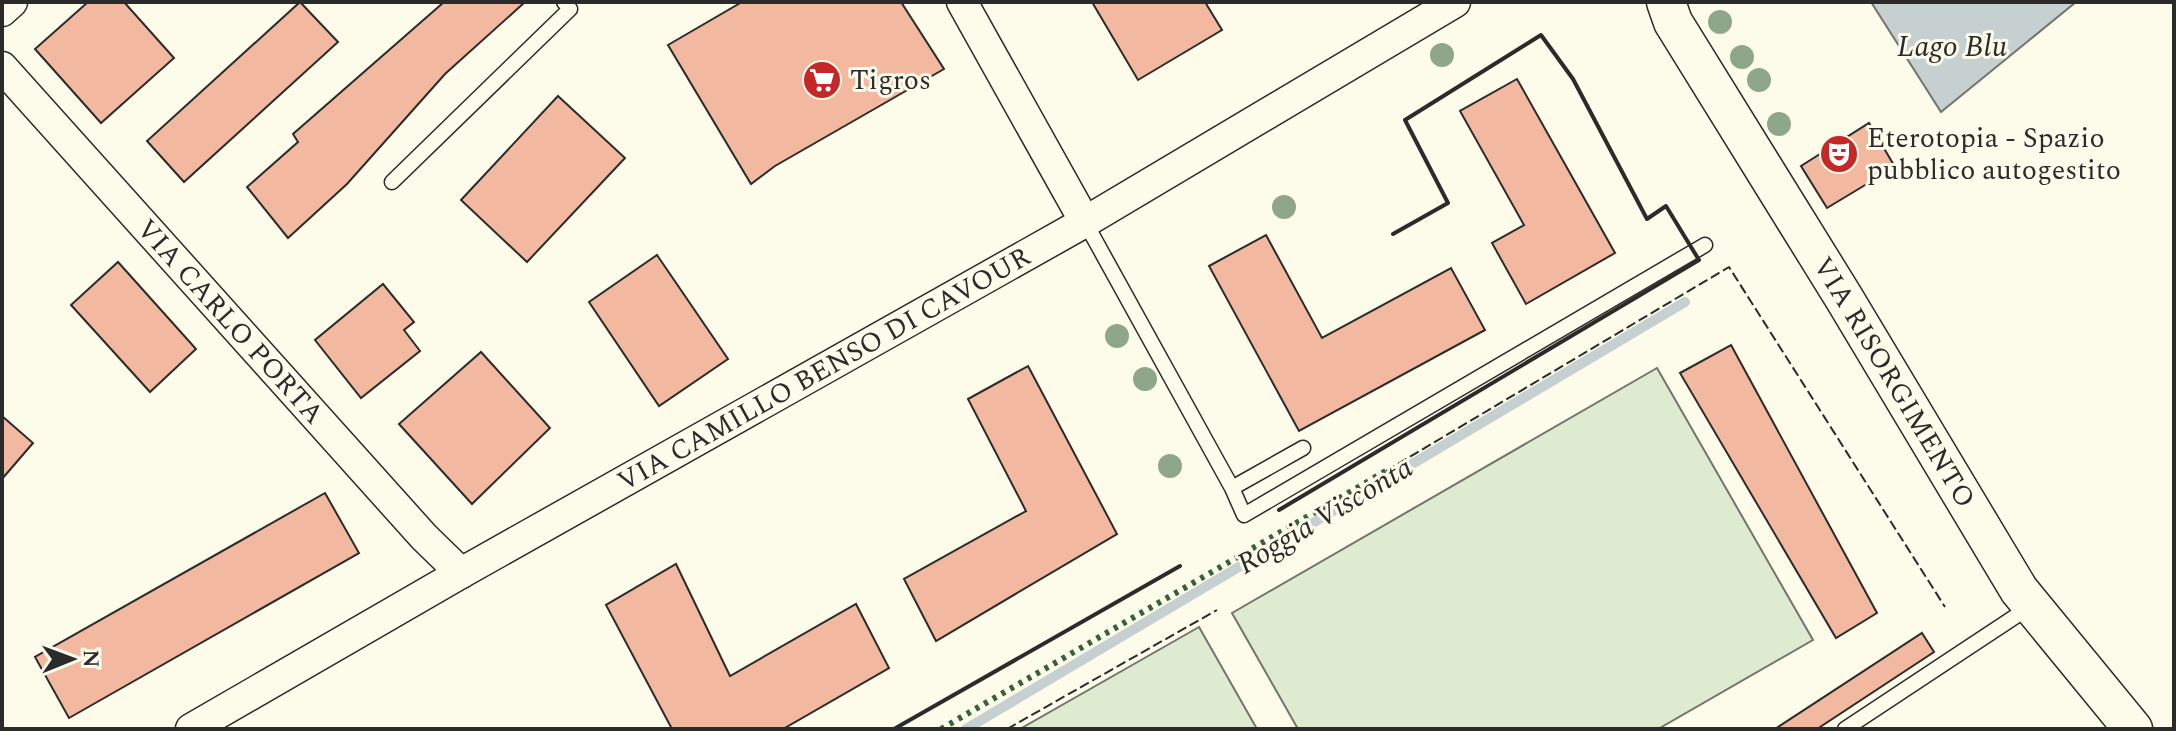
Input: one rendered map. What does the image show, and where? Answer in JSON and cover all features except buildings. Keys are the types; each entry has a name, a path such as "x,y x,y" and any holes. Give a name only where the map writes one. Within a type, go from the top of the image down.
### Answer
{"street":[{"path":"2,11 12,2"},
{"path":"962,2 1085,222"},
{"name":"VIA CAMILLO BENSO DI CAVOUR","path":"191,729 461,573 1085,222 1455,2"},
{"name":"VIA RISORGIMENTO","path":"1640,2 1670,12 2019,590 2133,729"},
{"name":"VIA CARLO PORTA","path":"2,67 424,537 461,573"}],"lane":[{"path":"392,182 570,9 564,2"},
{"path":"1085,222 1244,515 1705,245"},
{"path":"1232,488 1303,448"},
{"path":"1845,729 2031,605"}],"green space":[{"path":"1657,368 1813,640 1658,729 1298,729 1232,613"},
{"path":"1199,627 1257,729 1020,729"}],"water":[{"name":"Lago Blu","path":"1871,2 2076,2 1941,112"}],"waterway":[{"name":"Roggia Visconta","path":"966,729 1685,302"}],"hedge":[{"path":"941,729 1386,471"}],"fence":[{"path":"1386,471 1729,267 1945,607"},
{"path":"1007,729 1217,610"}],"wall":[{"path":"1279,510 1699,260 1666,206 1647,219 1573,79 1541,35 1405,120 1448,203 1393,234"},
{"path":"894,729 1180,566"}],"place":[{"name":"Tigros","path":"822,80"},
{"name":"Eterotopia - Spazio pubblico autogestito","path":"1839,154"}]}
